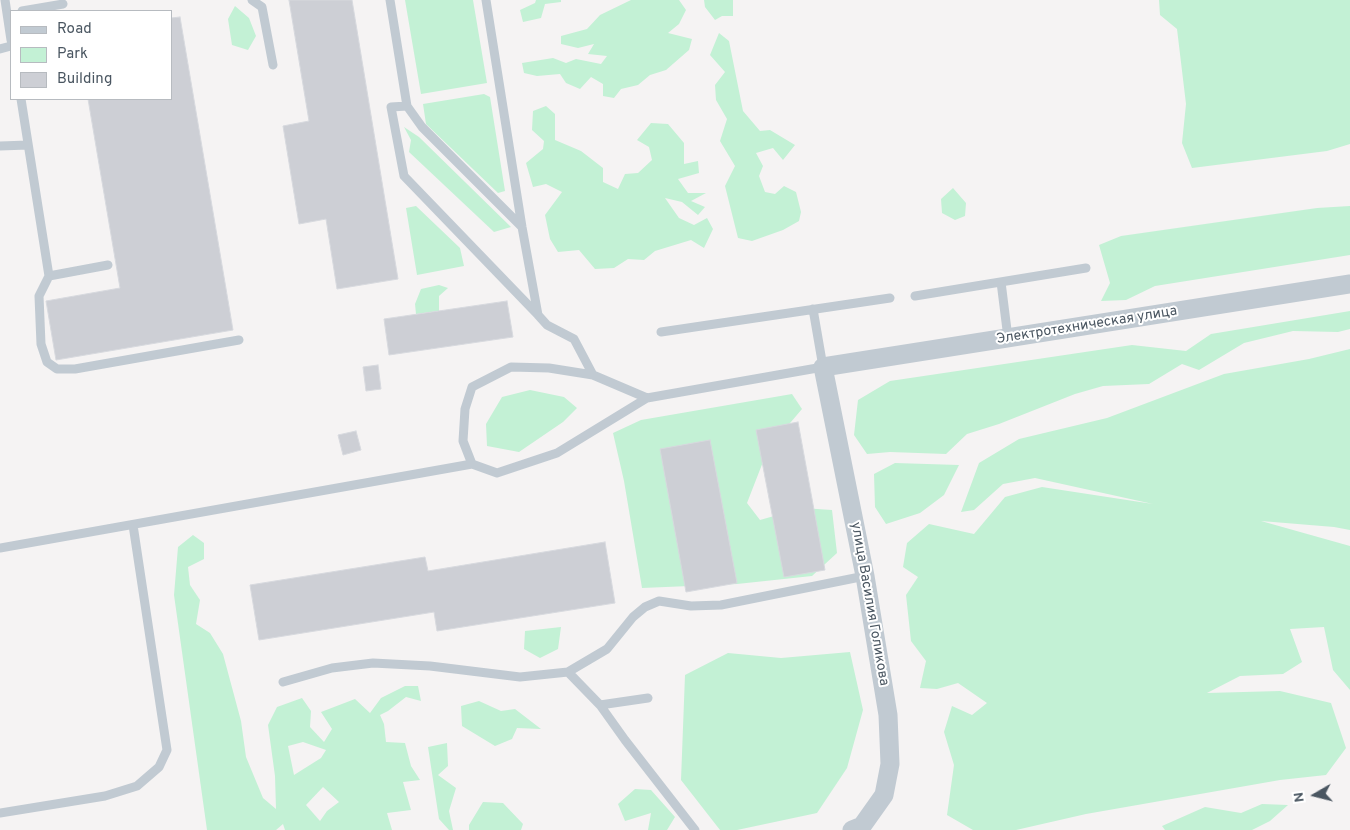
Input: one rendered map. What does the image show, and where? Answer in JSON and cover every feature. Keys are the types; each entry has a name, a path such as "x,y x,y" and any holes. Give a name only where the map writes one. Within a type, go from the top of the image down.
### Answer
{"street":[{"name":"Электротехническая улица","path":"823,367 1350,284"},
{"name":"улица Василия Голикова","path":"823,367 865,576 888,715 890,764 884,795 862,826 852,830"}],"lane":[{"path":"5,0 9,13 10,26"},
{"path":"252,0 262,7 273,65"},
{"path":"390,0 407,106 422,127 522,227"},
{"path":"486,0 538,315"},
{"path":"28,10 63,4"},
{"path":"21,100 49,276 39,296 41,344 47,362 57,369 74,369 239,340"},
{"path":"407,106 390,107 404,176 547,325 574,339 593,374"},
{"path":"0,146 28,145"},
{"path":"49,276 108,264"},
{"path":"915,296 1086,268"},
{"path":"1001,282 1008,338"},
{"path":"661,332 890,298"},
{"path":"0,548 472,464 497,473 558,453 647,398 823,367 813,309"},
{"path":"472,464 464,441 465,410 472,387 511,367 549,368 593,374 647,398"},
{"path":"0,814 105,796 137,786 159,767 167,750 133,525"},
{"path":"283,682 332,668 373,662 430,666 520,677 568,672 607,648 633,617 645,607 658,601 691,606 721,605 865,576"},
{"path":"568,672 600,705 694,830"},
{"path":"600,705 648,698"}],"green space":[{"path":"405,0 473,0 487,83 421,94"},
{"path":"536,0 561,0 561,2 545,4 541,18 523,22 520,10 535,3"},
{"path":"631,0 679,0 686,10 679,24 668,33 692,39 689,50 666,70 650,75 638,85 621,89 614,98 603,96 603,84 591,77 580,89 566,83 560,74 537,76 524,73 522,63 553,58 566,63 576,59 601,64 607,56 588,54 594,44 578,48 561,44 561,36 587,29 600,15"},
{"path":"704,0 733,0 733,16 722,16 715,20 705,7"},
{"path":"1159,0 1350,0 1350,144 1327,151 1192,168 1182,143 1186,104 1177,29 1160,15"},
{"path":"235,6 249,18 256,36 248,50 232,45 228,19"},
{"path":"719,33 729,41 743,111 760,131 770,130 795,145 783,160 773,148 756,153 763,166 759,176 765,192 775,194 784,186 796,192 801,212 799,221 783,230 752,241 738,238 725,186 735,166 720,141 727,119 716,100 715,85 725,72 710,55"},
{"path":"484,94 490,97 505,191 498,193 426,124 423,104"},
{"path":"546,106 555,114 555,140 581,151 603,168 603,182 618,189 625,174 638,173 652,160 649,147 637,140 651,123 668,124 684,143 684,164 698,161 699,173 678,179 688,193 706,193 691,201 705,207 698,215 682,202 665,198 679,218 694,225 707,218 713,229 704,248 691,240 655,251 644,260 628,259 614,268 595,269 579,250 558,252 550,239 545,215 562,192 546,184 533,187 526,163 543,149 544,141 532,130 533,111"},
{"path":"404,127 419,137 511,227 494,232 409,152 411,140"},
{"path":"953,188 966,203 965,216 955,220 942,213 941,199"},
{"path":"416,206 460,248 464,266 417,275 406,208"},
{"path":"1350,206 1350,255 1155,286 1126,300 1101,301 1110,283 1099,245 1121,236 1317,208"},
{"path":"439,285 448,288 439,296 439,311 416,314 415,304 421,289"},
{"path":"1350,311 1350,329 1338,332 1293,331 1244,343 1199,370 1182,364 1149,384 1103,386 1075,394 999,424 967,434 946,454 890,452 867,454 854,435 858,400 890,381 1132,345 1186,351 1211,334"},
{"path":"1350,349 1350,530 1261,521 1350,546 1350,690 1333,670 1324,627 1290,629 1302,662 1283,674 1240,676 1207,693 1280,691 1331,703 1346,748 1326,775 1280,780 1086,814 1016,830 973,830 947,815 954,765 944,732 952,706 972,715 987,703 958,683 937,689 920,688 926,661 911,641 906,595 918,577 903,567 907,543 929,524 974,534 1005,497 1042,487 1153,504 1035,478 1003,484 974,510 961,512 979,463 1019,439 1107,418 1224,374 1309,359"},
{"path":"530,390 564,397 577,408 563,422 519,452 487,446 486,424 502,397"},
{"path":"792,394 802,409 768,449 747,503 760,520 802,508 832,510 837,553 812,576 737,584 642,588 624,481 613,433 641,420"},
{"path":"895,463 959,465 944,495 920,513 886,524 875,507 874,474"},
{"path":"193,535 204,543 204,559 188,567 190,585 200,600 196,624 210,633 223,654 241,721 246,757 263,798 276,809 275,776 268,725 277,707 302,698 311,711 310,727 324,742 332,729 321,712 355,699 370,713 381,698 405,686 418,686 421,701 406,697 380,715 384,724 386,742 405,743 411,766 420,780 403,782 411,810 387,813 392,830 285,830 283,824 276,830 207,830 174,595 178,547","holes":["303,742 326,750 321,758 294,775 288,746","323,787 339,802 327,811 320,821 306,805"]},
{"path":"561,627 558,649 540,658 524,649 525,631"},
{"path":"850,652 863,710 847,768 817,813 737,830 720,830 681,780 685,675 728,653 781,658"},
{"path":"479,701 501,711 515,709 541,729 517,728 512,739 495,746 462,726 461,706"},
{"path":"447,743 448,766 438,775 456,788 449,811 453,830 449,830 439,819 428,747"},
{"path":"635,789 651,790 675,817 667,830 648,830 651,813 625,821 618,804"},
{"path":"483,802 503,803 523,824 521,830 469,830 469,825"},
{"path":"1262,804 1288,805 1270,821 1252,830 1165,830 1162,826 1205,807 1241,813"}],"building":[{"path":"289,0 352,0 398,279 337,289 326,219 299,224 283,126 309,121"},
{"path":"180,17 233,330 56,360 46,301 120,288 88,100 172,100 172,18"},
{"path":"507,301 513,337 389,355 384,319"},
{"path":"378,365 381,389 366,391 363,367"},
{"path":"798,422 825,570 784,577 756,430"},
{"path":"356,431 361,450 343,455 338,435"},
{"path":"710,440 737,583 686,592 660,449"},
{"path":"605,542 615,603 437,631 434,612 259,640 250,585 425,557 428,571"}]}
